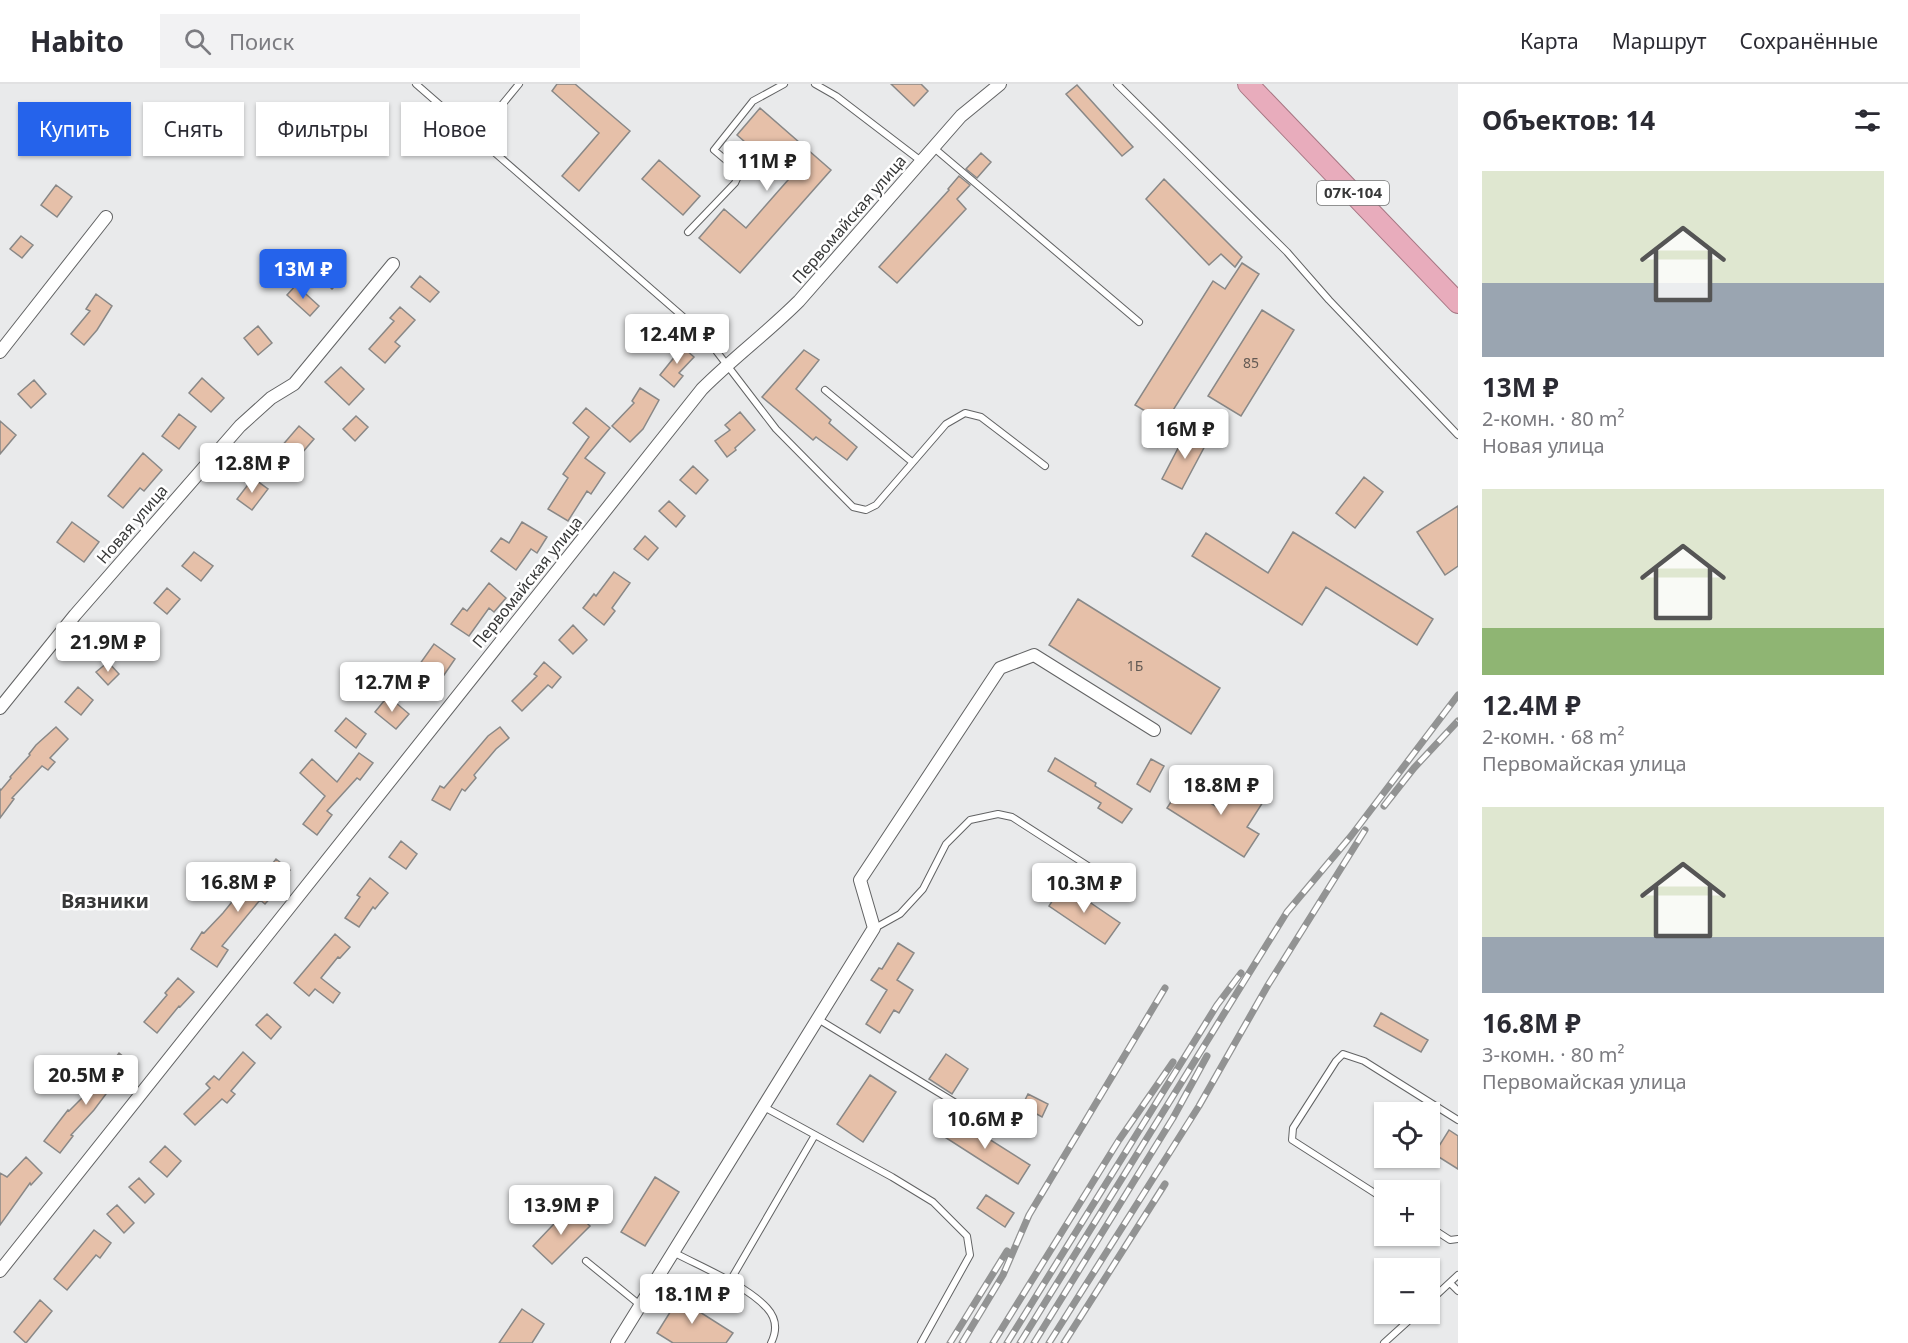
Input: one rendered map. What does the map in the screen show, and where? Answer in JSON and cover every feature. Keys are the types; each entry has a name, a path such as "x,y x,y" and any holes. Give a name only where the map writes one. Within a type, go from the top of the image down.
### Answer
{"highway":[{"name":"07К-104","path":"1248,84 1458,303"}],"street":[{"name":"Первомайская улица","path":"0,1271 702,389 799,301 961,116 1000,84"},
{"path":"0,352 106,217"},
{"name":"Новая улица","path":"0,708 75,615 240,426 271,398 294,384 393,264"},
{"path":"617,1343 874,928 860,880 1000,668 1034,655 1154,730"}],"lane":[{"path":"416,84 438,102"},
{"path":"504,102 519,84"},
{"path":"688,232 735,183 740,172 714,150 753,101 784,84"},
{"path":"814,84 836,96 921,161"},
{"path":"1117,84 1287,252 1329,300 1458,435"},
{"path":"933,147 1139,322"},
{"path":"501,156 704,335 776,429 853,507 866,510 876,505 946,424 965,413 981,417 1046,466"},
{"path":"825,390 912,462"},
{"path":"874,928 900,914 923,889 946,844 970,820 998,814 1012,817 1116,884"},
{"path":"818,1019 958,1105"},
{"path":"1374,1193 1292,1140 1293,1128 1336,1061 1343,1054 1364,1061 1458,1120"},
{"path":"764,1107 933,1202 967,1236 970,1255 921,1343"},
{"path":"730,1281 815,1135"},
{"path":"1440,1234 1450,1240 1458,1239"},
{"path":"674,1252 730,1281 768,1309 774,1321 776,1333 771,1343"},
{"path":"586,1261 640,1306"},
{"path":"1440,1292 1458,1275"},
{"path":"1450,1283 1458,1291"},
{"path":"1384,1343 1405,1324"}],"building":[{"path":"557,84 575,84 630,131 579,191 562,176 599,133 552,91"},
{"path":"891,84 921,84 928,91 914,106"},
{"path":"1077,85 1133,147 1122,156 1066,94"},
{"path":"760,108 831,170 740,273 699,238 724,209 746,228 788,180 737,135"},
{"path":"981,153 991,162 977,178 966,169"},
{"path":"659,160 700,196 683,215 642,179"},
{"path":"959,176 970,185 957,199 966,209 897,283 879,267"},
{"path":"1164,179 1242,257 1235,267 1221,254 1209,265 1146,199"},
{"path":"56,185 72,197 57,217 41,205"},
{"path":"21,236 33,245 22,258 10,249"},
{"path":"322,255 345,276 332,289 310,268"},
{"path":"1242,263 1259,274 1165,423 1135,405 1213,281 1225,289"},
{"path":"420,276 439,292 430,302 411,287"},
{"path":"296,285 319,306 310,316 287,295"},
{"path":"96,294 112,306 97,330 84,345 71,334 90,311 86,309"},
{"path":"400,307 415,320 395,342 400,346 385,363 369,349 394,321 390,318"},
{"path":"1262,310 1294,330 1241,416 1208,396"},
{"path":"258,326 272,343 258,355 244,338"},
{"path":"677,342 694,357 679,373 683,376 674,387 660,375 676,355 670,350"},
{"path":"804,350 819,360 796,389 831,420 829,423 857,447 847,460 816,437 813,440 762,397"},
{"path":"341,367 364,389 349,405 325,382"},
{"path":"202,378 224,398 211,412 189,393"},
{"path":"34,380 46,394 31,408 18,394"},
{"path":"640,388 659,400 643,429 630,442 612,426 634,403 632,401"},
{"path":"586,408 610,428 585,458 605,473 591,494 587,491 568,521 548,509 568,478 563,474 589,437 573,423"},
{"path":"740,412 755,430 727,457 715,441 730,430 725,425"},
{"path":"179,414 196,427 179,449 162,436"},
{"path":"356,416 368,427 355,441 343,429"},
{"path":"0,421 16,435 0,454"},
{"path":"299,426 314,439 283,475 268,462"},
{"path":"1187,431 1207,442 1182,489 1162,479"},
{"path":"143,453 162,470 144,491 140,488 123,508 108,496"},
{"path":"693,466 708,480 696,494 680,480"},
{"path":"1364,477 1383,492 1355,528 1336,513"},
{"path":"253,478 268,489 252,510 237,499"},
{"path":"669,501 685,516 676,527 659,511"},
{"path":"1458,506 1458,566 1445,575 1417,532"},
{"path":"72,522 99,542 84,562 57,542"},
{"path":"522,522 547,537 537,553 531,549 516,570 491,551 501,538 509,543"},
{"path":"1293,532 1433,619 1417,645 1326,587 1302,625 1192,556 1206,533 1268,573"},
{"path":"645,536 658,548 648,560 634,549"},
{"path":"194,552 213,566 201,581 182,566"},
{"path":"614,572 630,583 612,608 615,611 604,625 583,608 594,594 596,596"},
{"path":"489,583 506,598 494,612 489,608 469,636 451,624 463,608 467,611"},
{"path":"167,588 180,599 167,614 154,603"},
{"path":"1078,599 1220,688 1191,734 1049,645"},
{"path":"573,625 587,640 573,654 559,640"},
{"path":"137,627 147,638 136,648 126,637"},
{"path":"434,644 455,659 424,698 398,678 409,663 417,668"},
{"path":"108,662 119,674 108,685 96,672"},
{"path":"544,662 561,677 552,688 548,685 522,711 512,701 537,676 534,674"},
{"path":"78,687 93,700 81,715 65,702"},
{"path":"388,696 409,714 396,729 375,712"},
{"path":"346,718 366,734 356,748 335,731"},
{"path":"56,727 68,739 50,758 55,762 48,770 42,766 12,798 14,799 0,818 0,789 36,745"},
{"path":"500,727 509,738 496,749 474,775 476,778 465,791 462,789 450,810 432,800 440,786 444,788 488,736"},
{"path":"359,753 373,763 360,780 357,778 327,811 332,815 317,835 303,824 325,796 300,773 312,759 337,782"},
{"path":"1055,758 1132,809 1122,823 1098,808 1101,803 1048,771"},
{"path":"1151,759 1164,766 1150,792 1137,784"},
{"path":"1229,782 1263,802 1247,827 1259,834 1244,857 1167,808 1182,785 1215,806"},
{"path":"401,841 417,854 406,869 389,857"},
{"path":"276,859 290,870 272,892 274,894 265,904 260,900 222,946 228,950 217,967 191,949 202,932 204,933 223,913 244,887 239,883 248,873 258,882"},
{"path":"370,878 388,893 375,909 373,907 359,927 345,918 360,897 357,895"},
{"path":"1063,884 1120,923 1105,944 1049,906"},
{"path":"335,934 350,947 340,958 338,957 321,978 340,993 333,1003 315,989 309,996 294,983"},
{"path":"898,943 914,953 897,980 913,990 899,1013 894,1010 880,1033 866,1024 887,990 871,980 879,968 882,969"},
{"path":"178,978 194,992 157,1033 144,1022"},
{"path":"1381,1013 1428,1040 1421,1052 1374,1026"},
{"path":"267,1014 281,1027 271,1039 256,1025"},
{"path":"243,1052 255,1063 231,1091 235,1094 227,1103 222,1099 195,1125 184,1114 210,1088 206,1084 214,1076 219,1080"},
{"path":"119,1053 130,1062 94,1110 71,1135 73,1136 60,1153 44,1141 68,1110 84,1096 85,1098"},
{"path":"946,1054 968,1069 952,1094 929,1079"},
{"path":"870,1075 896,1092 863,1142 837,1124"},
{"path":"1028,1094 1048,1104 1042,1117 1022,1106"},
{"path":"951,1115 1030,1165 1018,1184 940,1134"},
{"path":"1449,1130 1458,1136 1458,1169 1440,1158 1440,1144"},
{"path":"165,1146 181,1161 167,1177 150,1162"},
{"path":"26,1157 42,1173 31,1185 30,1183 0,1225 0,1173 7,1177"},
{"path":"655,1177 679,1192 645,1246 621,1232"},
{"path":"139,1178 154,1194 145,1203 129,1187"},
{"path":"986,1195 1014,1213 1005,1227 977,1208"},
{"path":"117,1205 134,1223 124,1233 107,1214"},
{"path":"570,1207 590,1226 552,1264 533,1246"},
{"path":"94,1230 111,1243 100,1258 96,1255 67,1290 54,1279"},
{"path":"682,1293 699,1303 695,1309 733,1333 726,1343 673,1343 657,1333"},
{"path":"40,1300 52,1311 26,1343 14,1332"},
{"path":"522,1309 544,1324 532,1343 499,1343"}],"railway":[{"path":"1020,1343 1287,912 1351,836 1458,695"},
{"path":"1384,806 1414,768 1458,721"},
{"path":"1049,1343 1199,1106 1268,985 1365,830"},
{"path":"1007,1343 1217,1005 1241,973"},
{"path":"962,1343 1003,1275 1029,1215 1165,988"},
{"path":"1034,1343 1173,1118 1207,1056"},
{"path":"993,1343 1119,1140 1173,1062"},
{"path":"1064,1343 1165,1184"},
{"path":"950,1343 1007,1251"}],"district":[{"name":"Вязники","path":"105,901"}]}
